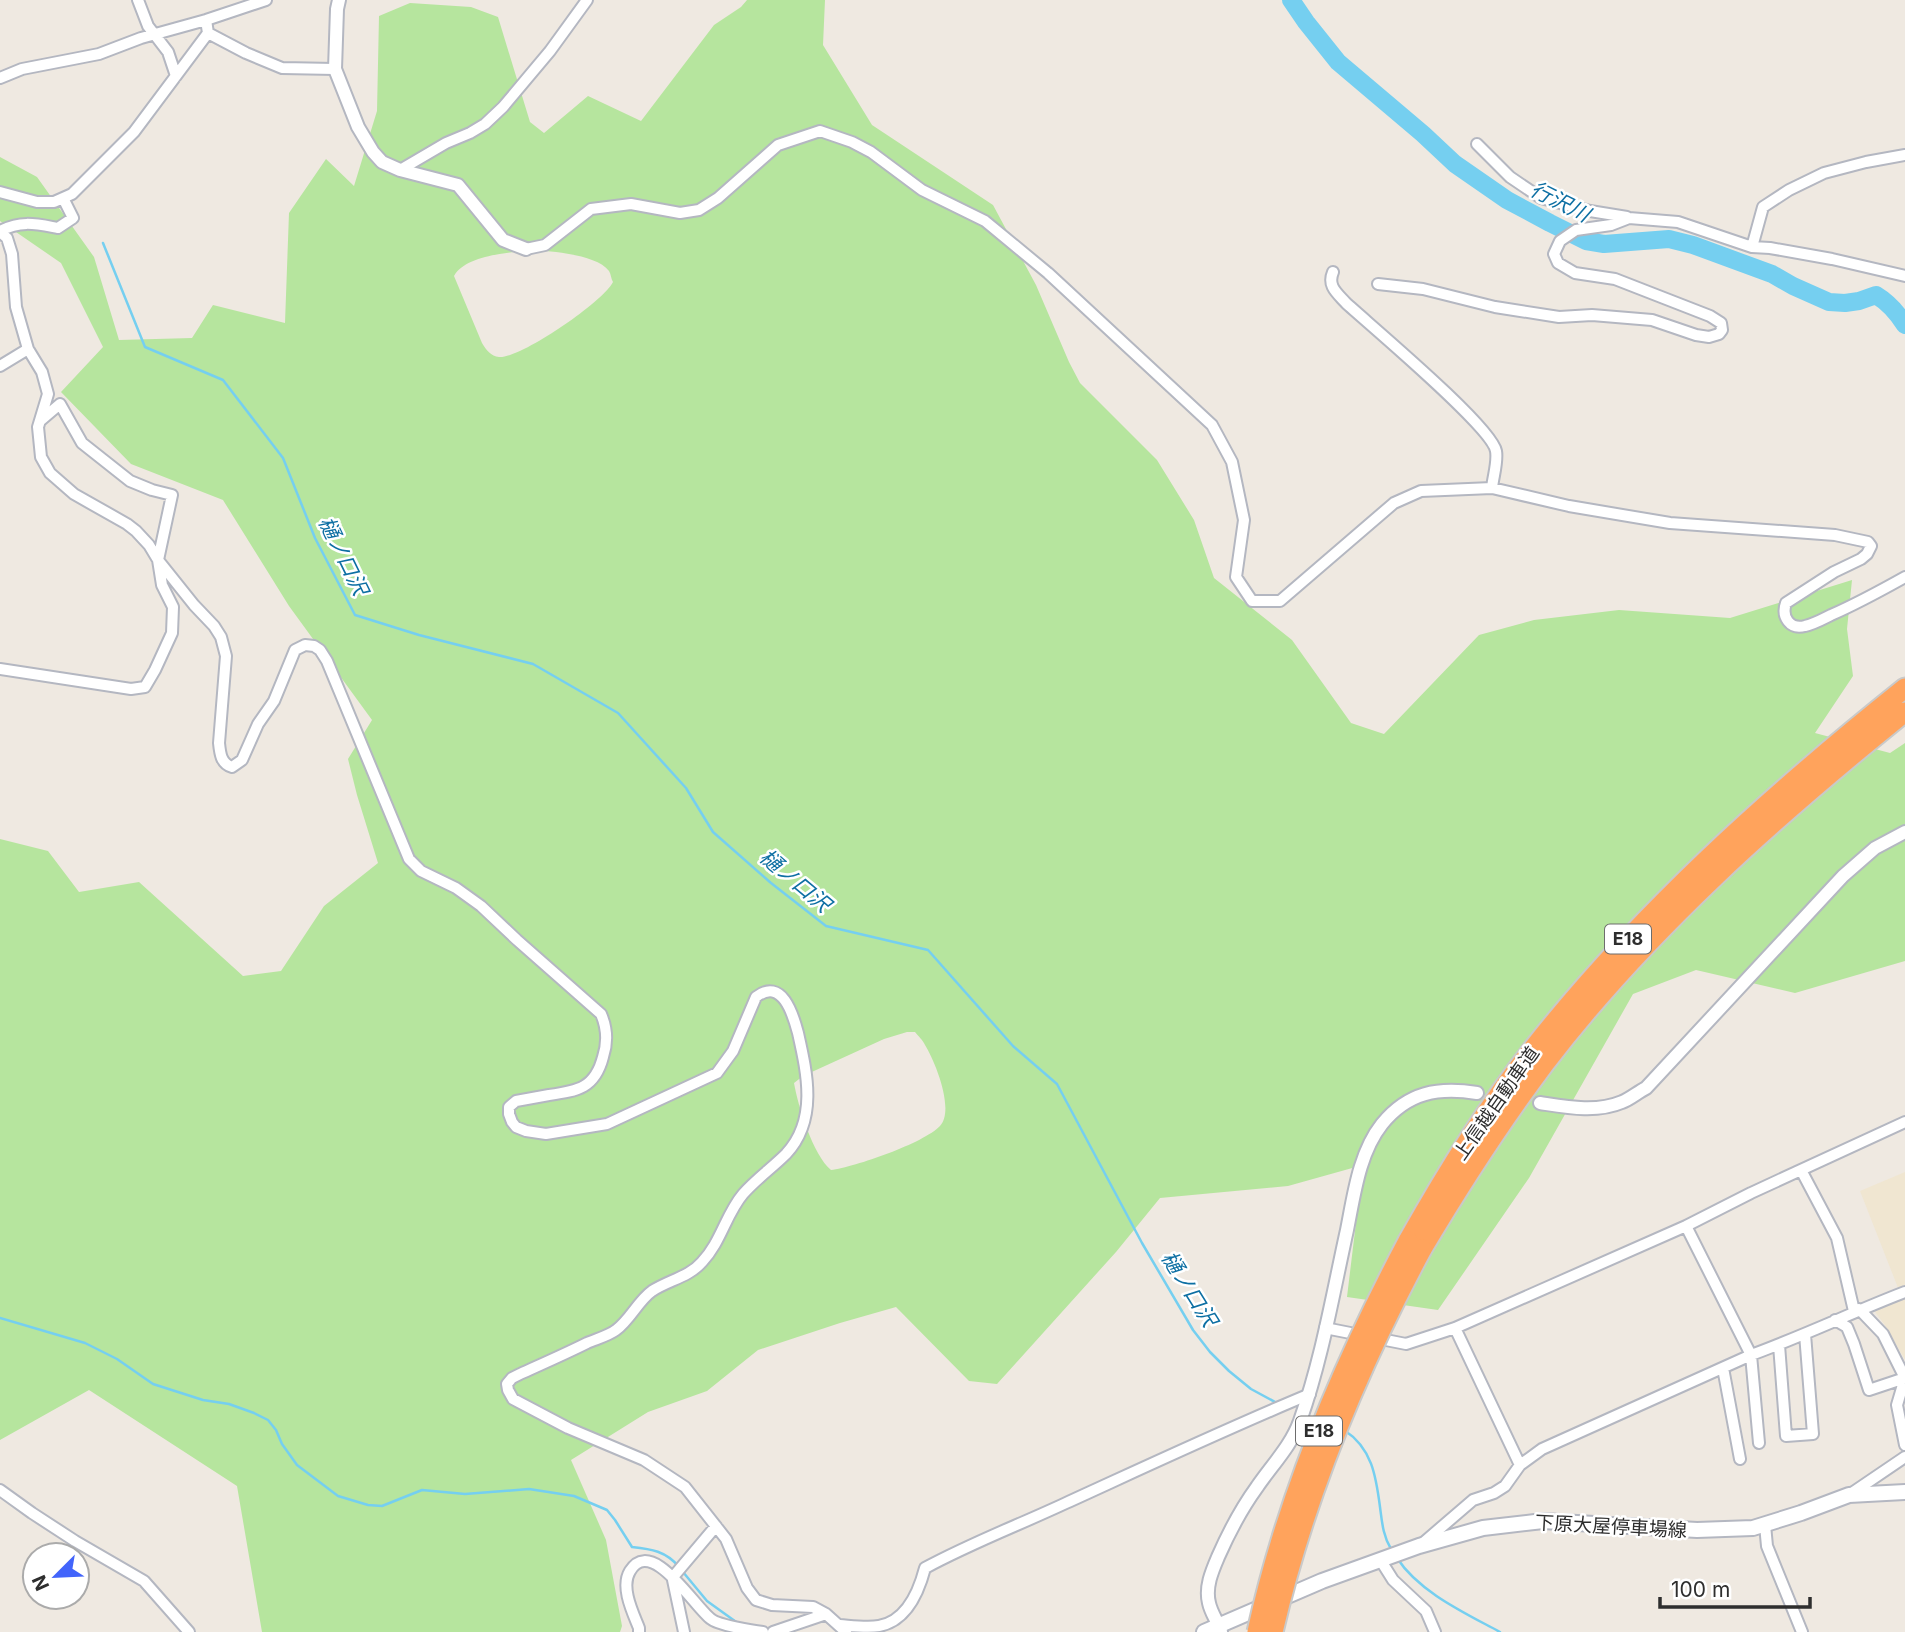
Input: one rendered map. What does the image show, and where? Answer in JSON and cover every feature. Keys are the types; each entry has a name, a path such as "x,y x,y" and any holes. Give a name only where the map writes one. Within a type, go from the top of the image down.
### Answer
{"highway":[{"name":"上信越自動車道","path":"1273,1632 1295,1551 1328,1450 1435,1192 1496,1100 1531,1052 1643,923 1727,841 1827,752 1905,688"},
{"name":"上信越自動車道","path":"1257,1632 1277,1556 1314,1445 1359,1337 1415,1245 1510,1110 1618,976 1696,894 1800,800 1905,712"}],"main road":[{"name":"下原大屋停車場線","path":"1204,1632 1220,1628 1322,1581 1419,1546 1483,1528 1533,1522 1697,1530 1753,1528 1849,1495 1905,1492"}],"street":[{"path":"138,0 153,35 168,52 176,76"},
{"path":"0,78 22,69 99,54 266,0"},
{"path":"339,0 335,69 358,128 373,152 382,162 400,170 458,185 503,240 526,249 545,246 591,209 631,204 680,213 699,210 718,198 778,145 820,131 871,152 922,190 985,221 1048,273 1212,425 1231,462 1244,520 1236,577 1252,601 1280,601 1394,503 1408,496 1421,491 1492,488 1569,506 1670,523 1835,535 1860,538 1868,542 1870,550 1861,559 1834,572 1786,603 1785,617 1788,623 1797,627 1807,626 1856,604 1905,577"},
{"path":"400,170 485,124 503,107 550,51 587,0"},
{"path":"0,192 37,202 54,202 72,194 134,132 208,33 206,20"},
{"path":"208,33 282,68 335,69"},
{"path":"1477,144 1510,177 1541,198 1629,218 1678,222 1752,247 1832,258 1905,276"},
{"path":"1752,247 1763,207 1789,190 1824,173 1905,155"},
{"path":"63,198 73,218 58,228 30,223 13,224 0,231 7,238 12,254 16,307 28,349 42,372 48,394 38,427 41,457 50,473 74,494 127,524 149,545 158,561 221,637 226,656 219,751 227,765 232,767 242,760 258,724 274,701 295,650 305,645 314,646 320,650 332,673 409,859 421,870 456,888 481,906 601,1014 605,1022 606,1048 595,1077 575,1092 516,1101 509,1108 516,1127 545,1134 607,1124 717,1073 733,1051 753,1002 760,993 773,992 781,996 787,1001 795,1022 807,1073 808,1101 804,1124 788,1152 743,1195 716,1244 692,1272 651,1292 617,1330 512,1378 507,1384 513,1399 568,1428 644,1460 685,1487 726,1539 747,1588 756,1600 772,1605 813,1607 843,1629 882,1625 896,1620 920,1588 925,1568 952,1553 1232,1426 1310,1394"},
{"path":"1378,284 1423,289 1495,307 1559,317 1592,315 1652,320 1696,335 1709,337 1719,334 1722,330 1721,323 1710,316 1615,279 1576,273 1558,263 1554,254 1560,241 1576,230 1611,225 1629,218"},
{"path":"1333,272 1330,278 1331,287 1346,303 1447,394 1491,440 1496,451 1492,488"},
{"path":"0,366 28,349"},
{"path":"0,669 131,689 145,687 172,633 173,607 162,585 158,561 172,495 130,481 82,443 60,404 39,422"},
{"path":"1540,1103 1598,1108 1622,1102 1646,1088 1843,876 1875,848 1905,832"},
{"path":"1220,1628 1209,1603 1208,1588 1212,1570 1232,1525 1297,1431 1310,1394 1357,1182 1369,1146 1392,1113 1421,1095 1454,1089 1477,1093"},
{"path":"1325,1328 1406,1344 1455,1328 1686,1226 1905,1122"},
{"path":"1801,1170 1838,1238 1857,1310 1884,1334 1905,1378"},
{"path":"1686,1226 1751,1355 1759,1443"},
{"path":"1419,1546 1474,1500 1505,1486 1520,1465 1542,1449 1751,1355 1905,1292"},
{"path":"1835,1320 1847,1327 1869,1390 1905,1378 1897,1405 1905,1445"},
{"path":"1455,1328 1520,1465"},
{"path":"1779,1345 1786,1436 1813,1434 1805,1334"},
{"path":"1723,1368 1740,1459"},
{"path":"1849,1495 1905,1457"},
{"path":"0,1490 75,1541 144,1581 189,1632"},
{"path":"1765,1525 1767,1546 1802,1632"},
{"path":"673,1577 716,1526"},
{"path":"1390,1557 1393,1580 1426,1611 1435,1632"},
{"path":"639,1632 630,1605 627,1578 632,1568 645,1561 653,1562 673,1577 711,1620 763,1632"},
{"path":"673,1577 684,1632"},
{"path":"774,1632 826,1614"}],"shaded area":[{"path":"1905,1172 1905,1360 1873,1309 1902,1298 1860,1191"}],"green space":[{"path":"747,0 825,0 823,45 872,125 993,205 1036,285 1080,383 1157,460 1194,520 1214,578 1292,640 1351,723 1384,734 1479,635 1534,620 1619,610 1730,618 1852,580 1847,629 1853,676 1815,733 1890,753 1905,743 1905,961 1795,993 1696,970 1633,994 1529,1178 1438,1310 1347,1297 1363,1165 1288,1186 1160,1198 1116,1252 997,1384 969,1381 896,1307 758,1350 707,1391 648,1412 571,1460 606,1540 622,1626 620,1632 262,1632 237,1486 89,1390 0,1440 0,839 48,851 79,892 139,882 243,976 281,971 324,906 378,863 348,759 372,720 289,606 223,500 131,464 61,392 103,347 61,263 0,221 0,157 37,177 94,257 119,340 192,338 213,305 285,323 289,213 326,159 354,186 377,111 379,16 410,3 471,7 498,17 530,122 544,133 588,96 641,121 714,25","holes":["537,250 576,255 595,261 609,271 613,282 594,302 560,328 524,349 499,357 487,350 482,343 454,276 460,269 479,259","915,1032 923,1041 938,1073 944,1098 944,1119 940,1126 920,1140 856,1164 831,1170 812,1142 794,1083 803,1076 884,1039"]}],"waterway":[{"name":"行沢川","path":"1291,0 1338,62 1455,164 1507,200 1550,223 1586,241 1604,244 1669,239 1693,245 1772,274 1829,302 1859,301 1876,295 1892,308 1905,325"},
{"name":"樋ノ口沢","path":"103,243 145,347 223,380 283,458 315,538 355,615 419,635 533,664 618,713 686,788 713,832 771,883 826,926 928,950 1013,1046 1057,1084 1142,1243 1193,1330 1229,1371 1251,1389 1277,1403"},
{"path":"0,1318 85,1343 117,1359 153,1384 203,1400 229,1404 268,1420 297,1465 338,1496 368,1505 382,1506 422,1490 465,1494 529,1489 574,1496 607,1510 632,1547 658,1552 669,1557 679,1567"},
{"name":"樋ノ口沢","path":"1344,1430 1361,1445 1371,1464 1377,1484 1383,1529 1391,1549"},
{"name":"樋ノ口沢","path":"1397,1558 1406,1570 1430,1591 1500,1632"},
{"path":"683,1572 707,1601 739,1624"}]}
